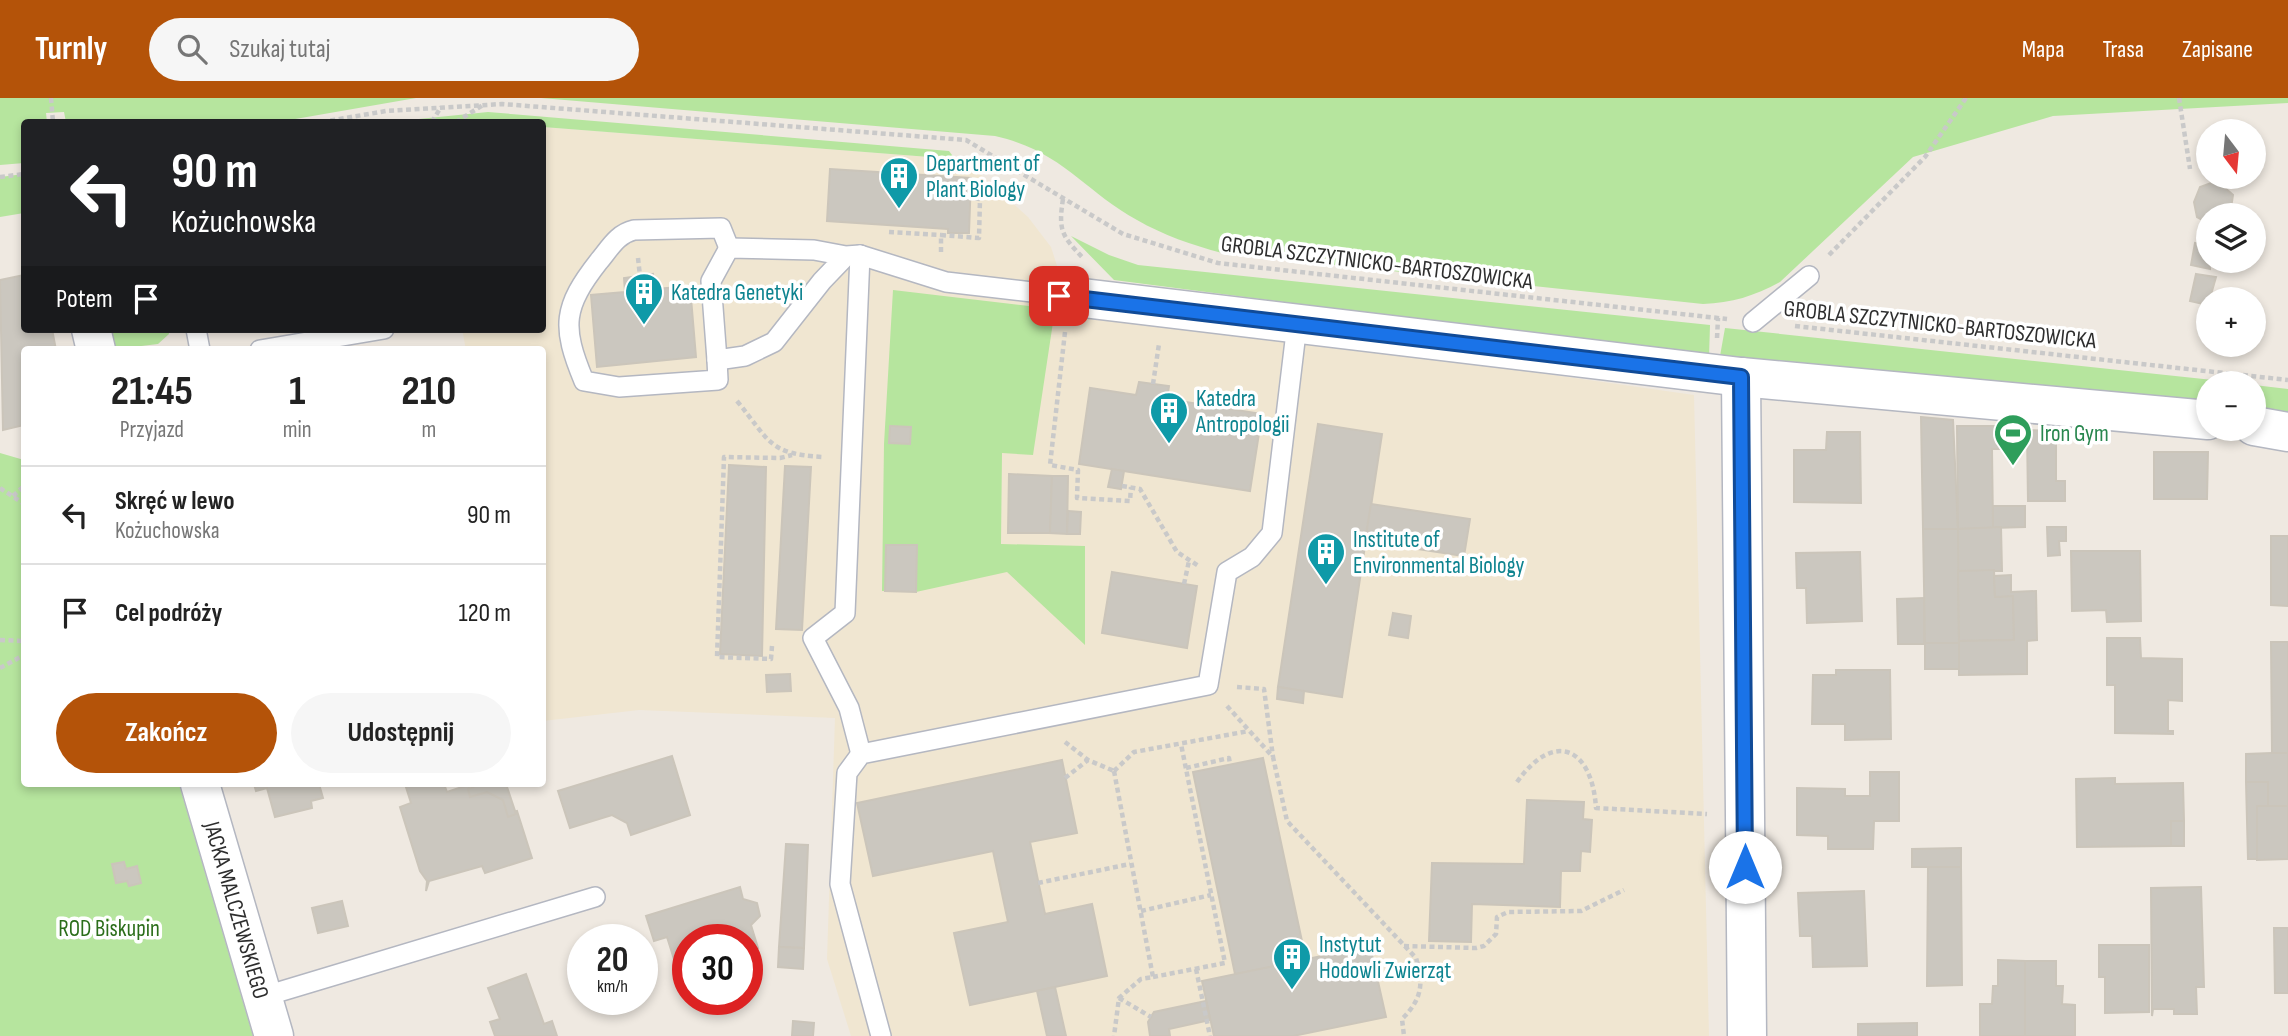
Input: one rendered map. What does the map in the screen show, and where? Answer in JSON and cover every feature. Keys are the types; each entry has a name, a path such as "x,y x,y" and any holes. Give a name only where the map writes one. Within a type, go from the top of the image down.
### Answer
{"street":[{"path":"1064,296 1741,377 2196,419"},
{"path":"1741,377 1747,1036"},
{"path":"2266,428 2288,432"},
{"name":"JACKA MALCZEWSKIEGO","path":"202,787 274,1036"}],"lane":[{"path":"720,229 729,248 711,281 718,380 619,387 584,381 571,352 568,309 577,289 621,233 634,230 720,229"},
{"path":"729,248 814,250 853,256 946,282 1064,296"},
{"path":"717,360 745,356 774,342 822,281 853,256"},
{"path":"853,256 852,459 845,613 813,638 849,708 861,754"},
{"path":"1753,321 1809,276"},
{"path":"881,1036 840,884 847,773 861,754 1208,685 1227,572 1252,557 1272,533 1297,324"},
{"path":"284,346 360,333"},
{"path":"262,997 595,897"}],"path":[{"path":"51,98 53,119"},
{"path":"1809,276 1924,157 1966,98"},
{"path":"2179,98 2190,169"},
{"path":"461,119 484,104"},
{"name":"GROBLA SZCZYTNICKO-BARTOSZOWICKA","path":"339,119 386,111 484,104 965,141 1123,234 1218,263 2288,380"},
{"path":"434,119 441,107"},
{"path":"0,177 21,174"},
{"path":"953,236 979,238 980,199 971,198"},
{"path":"1063,199 1059,224 1066,240"},
{"path":"638,259 640,276"},
{"path":"1064,296 1050,465 1078,470 1077,498 1130,501 1131,487"},
{"path":"1153,384 1155,370"},
{"path":"718,380 777,449 792,456"},
{"path":"772,646 771,659 717,657 724,457 852,459"},
{"path":"1122,486 1140,489 1177,552 1226,580"},
{"path":"0,488 21,502"},
{"path":"13,496 21,489"},
{"path":"1184,584 1189,561"},
{"path":"0,640 21,641"},
{"path":"0,668 21,657"},
{"path":"1208,685 1273,757"},
{"path":"1208,685 1264,689 1273,757 1287,821 1416,958 1421,994 1402,1018 1404,1036"},
{"path":"1153,977 1114,771 1134,752 1249,731"},
{"path":"1114,1036 1119,998 1140,979 1225,963 1181,744"},
{"path":"1517,782 1541,756 1564,752 1585,763 1592,775 1596,807 1715,815"},
{"path":"1186,768 1229,758 1230,764"},
{"path":"1065,778 1088,760"},
{"path":"1038,883 1130,864"},
{"path":"1404,946 1476,948 1496,934 1497,917 1508,912 1581,911 1624,890"},
{"path":"1140,911 1212,895"},
{"path":"1196,968 1210,1036"},
{"path":"1119,998 1151,1017"}],"shaded area":[{"path":"546,127 955,159 971,166 1028,217 1051,247 1060,275 1058,296 1274,335 1694,395 1709,1036 851,1036 827,959 835,718 639,710 546,721 546,346 465,346 463,333 546,333"}],"green space":[{"path":"0,98 416,98 295,119 65,119 64,112 46,113 47,119 21,119 21,163 0,165"},
{"path":"541,98 2288,98 2288,103 2053,116 1913,157 1780,282 1743,298 1703,304 1222,253 1178,239 1147,225 1118,208 1038,151 995,136"},
{"path":"488,112 949,151 955,159 546,127 546,119 419,119"},
{"path":"21,174 21,214 0,217 0,177"},
{"path":"1071,236 1109,255 1138,265 1710,325 1709,357 1114,280"},
{"path":"893,290 1055,309 1033,455 1002,453 1001,544 1085,546 1085,645 1007,572 916,592 917,545 886,545 885,591 882,591 884,444"},
{"path":"1725,328 2196,378 2196,408 1720,356"},
{"path":"106,333 169,333 158,344 108,346"},
{"path":"2266,386 2288,389 2288,422 2266,417"},
{"name":"ROD Biskupin","path":"0,453 21,459 21,787 180,787 253,1036 0,1036"}],"building":[{"name":"Department of Plant Biology","path":"830,169 971,178 969,233 948,233 948,229 827,221"},
{"path":"2199,189 2226,189 2233,195 2232,203 2196,203 2196,212 2194,202"},
{"path":"2195,243 2196,266 2191,265"},
{"name":"Katedra Genetyki","path":"653,274 655,289 690,286 696,357 597,367 591,295 625,292 624,278"},
{"path":"2196,274 2216,277 2213,287 2196,287 2196,302 2190,301"},
{"path":"21,276 21,333 53,333 55,346 21,346 21,426 3,430 0,280"},
{"name":"Katedra Antropologii","path":"1139,382 1169,386 1167,399 1262,414 1250,491 1079,464 1090,388 1136,395"},
{"path":"1921,417 1953,420 1958,529 1923,529"},
{"name":"Institute of Environmental Biology","path":"1318,424 1382,434 1342,697 1278,687"},
{"path":"890,426 911,427 910,444 889,443"},
{"path":"1957,426 2002,426 2003,449 1992,449 1993,528 1958,529"},
{"path":"2027,430 2056,431 2056,481 2065,481 2065,501 2028,501"},
{"path":"1827,432 1860,432 1861,503 1794,502 1794,450 1826,450"},
{"path":"2154,452 2208,452 2207,499 2154,499"},
{"path":"729,465 766,467 762,656 720,654"},
{"path":"785,466 811,467 802,630 776,629"},
{"path":"1112,469 1124,471 1121,489 1108,487"},
{"path":"1009,474 1052,476 1050,533 1008,533"},
{"path":"1052,476 1068,476 1067,534 1050,533"},
{"path":"1371,504 1470,519 1464,556 1365,541"},
{"path":"1993,506 2025,506 2025,527 1993,528"},
{"path":"1068,511 1081,512 1080,534 1067,534"},
{"path":"2001,527 2002,571 1958,571 1958,529"},
{"path":"2047,527 2066,527 2066,541 2059,541 2060,555 2048,556"},
{"path":"1923,529 1958,529 1959,643 1925,643"},
{"path":"2271,536 2288,536 2288,606 2271,605"},
{"path":"886,545 917,545 916,592 885,591"},
{"path":"2071,551 2140,551 2141,621 2107,622 2106,610 2072,611"},
{"path":"1860,552 1862,621 1807,623 1806,588 1797,588 1796,553"},
{"path":"1994,570 1995,597 2013,596 2014,640 1959,641 1958,571"},
{"path":"1112,572 1197,586 1187,648 1102,633"},
{"path":"2011,575 2011,592 2036,591 2037,640 2027,641 2027,674 1959,675 1959,641 2014,640 2013,596 1995,597 1994,576"},
{"path":"1924,598 1924,644 1898,644 1897,599"},
{"path":"1393,613 1411,616 1408,638 1389,635"},
{"path":"2107,638 2140,638 2141,658 2182,659 2182,701 2168,700 2168,731 2173,731 2173,734 2115,733 2115,685 2107,685"},
{"path":"2271,642 2288,642 2288,753 2272,753"},
{"path":"1925,643 1959,643 1959,669 1925,669"},
{"path":"1836,670 1890,670 1891,739 1845,740 1845,724 1812,724 1813,675 1836,675"},
{"path":"790,674 791,691 767,692 766,675"},
{"path":"1278,687 1304,691 1303,703 1277,699"},
{"path":"2288,753 2288,806 2268,806 2268,782 2246,782 2246,754"},
{"path":"672,756 690,815 631,835 627,823 612,815 570,828 558,791"},
{"path":"1263,758 1306,960 1235,974 1193,772"},
{"path":"1062,760 1077,833 1030,842 1045,914 1092,904 1107,976 970,1005 954,933 1008,922 993,851 873,876 857,803"},
{"path":"1870,772 1899,772 1899,821 1874,821 1873,849 1828,849 1828,836 1797,835 1797,788 1845,789 1845,796 1870,796"},
{"path":"2115,778 2115,784 2183,783 2184,821 2171,821 2171,846 2077,847 2076,779"},
{"path":"2246,782 2268,782 2268,806 2257,806 2257,859 2248,859"},
{"path":"255,787 320,787 323,798 311,801 312,808 275,817 267,788 256,791"},
{"path":"406,787 445,787 447,792 469,787 471,793 488,788 496,795 504,796 509,813 517,811 532,858 485,873 482,866 429,881 426,891 427,881 420,871 400,807 411,803"},
{"path":"507,787 516,814 508,817 503,800 487,792 470,797 468,789"},
{"path":"1527,800 1584,802 1583,819 1592,820 1590,852 1581,851 1580,871 1561,871 1560,907 1472,904 1471,942 1429,941 1432,863 1524,864"},
{"path":"2257,806 2288,806 2288,859 2257,860"},
{"path":"2171,821 2184,821 2184,846 2171,846"},
{"path":"786,844 808,845 804,948 779,947"},
{"path":"1961,848 1961,867 1912,867 1912,849"},
{"path":"124,862 126,869 137,866 141,883 129,886 127,881 116,883 112,864"},
{"path":"1928,867 1961,867 1962,985 1927,986"},
{"path":"740,887 743,899 757,903 760,916 752,924 672,924 672,953 667,937 658,940 658,924 649,924 646,916"},
{"path":"2201,887 2204,987 2196,987 2197,1014 2174,1014 2174,1009 2153,1009 2152,1016 2151,888"},
{"path":"1864,891 1867,966 1813,967 1812,936 1800,936 1798,893"},
{"path":"342,901 348,926 318,933 312,908"},
{"path":"2274,928 2288,928 2288,993 2275,993"},
{"path":"2099,945 2149,945 2149,1012 2105,1013 2105,977 2099,977"},
{"name":"Instytut Hodowli Zwierząt","path":"1370,946 1386,1017 1293,1036 1214,1036 1202,981"},
{"path":"779,947 804,948 803,969 778,967"},
{"path":"1998,960 2025,961 2025,1036 1980,1036 1980,1004 1992,1004 1993,986 1998,986"},
{"path":"2025,961 2056,961 2056,986 2063,986 2062,1004 2075,1005 2075,1036 2025,1036"},
{"path":"526,974 544,1024 552,1021 557,1036 495,1036 490,1022 500,1019 488,988"},
{"path":"1055,987 1066,1036 1047,1036 1037,991"},
{"path":"1206,1001 1210,1020 1169,1029 1170,1036 1150,1036 1148,1022 1154,1012"},
{"path":"793,1021 814,1023 813,1036 792,1036"},
{"path":"1917,1023 1917,1036 1858,1036 1858,1024"}],"place":[{"name":"Department of Plant Biology","path":"899,210"},
{"name":"Katedra Genetyki","path":"644,326"},
{"name":"Katedra Antropologii","path":"1169,445"},
{"name":"Iron Gym","path":"2013,467"},
{"name":"Institute of Environmental Biology","path":"1326,586"},
{"name":"Instytut Hodowli Zwierząt","path":"1292,991"}],"route":[{"path":"1059,296 1741,377 1745,867"}]}
